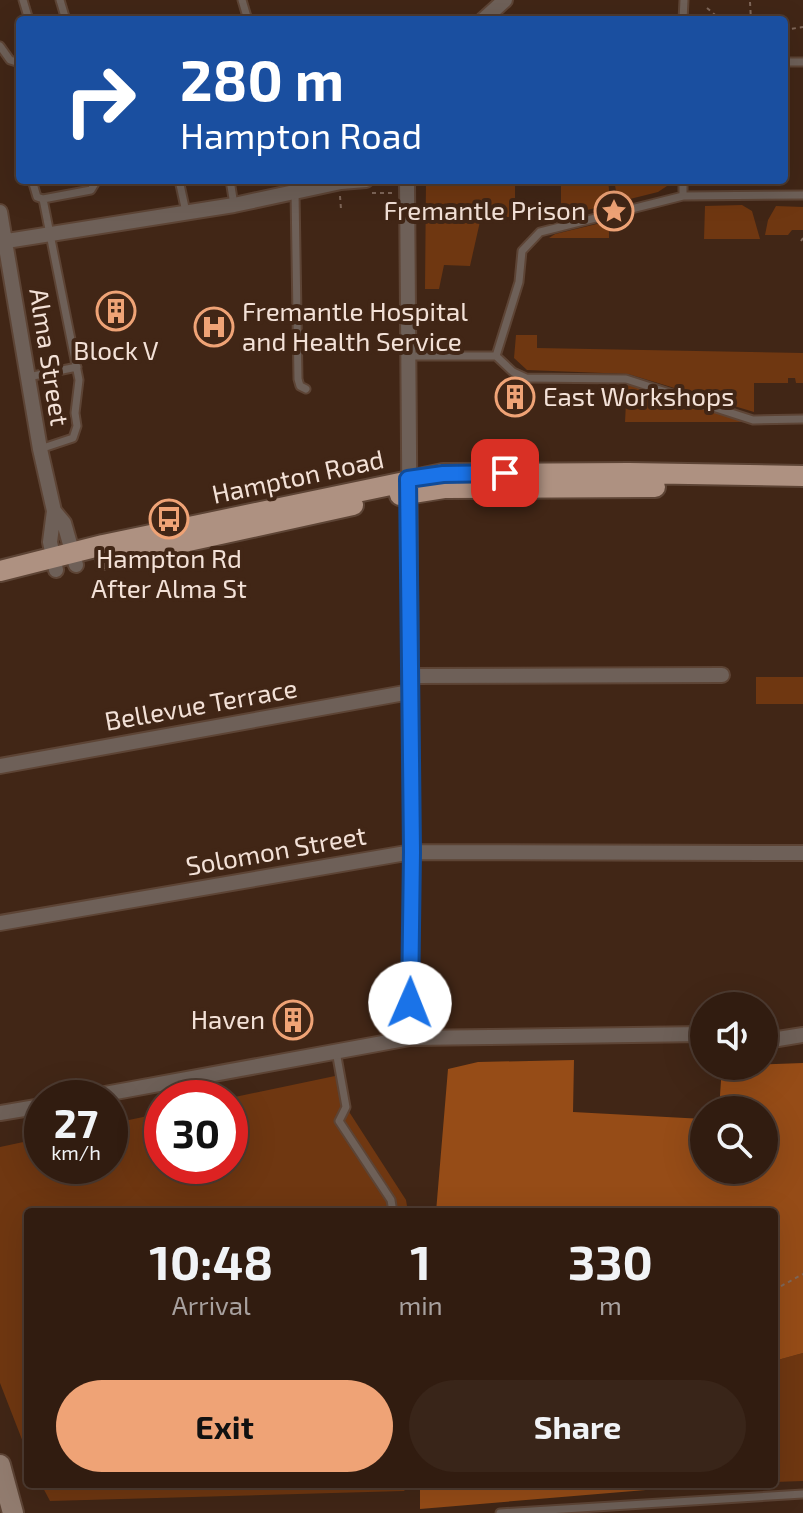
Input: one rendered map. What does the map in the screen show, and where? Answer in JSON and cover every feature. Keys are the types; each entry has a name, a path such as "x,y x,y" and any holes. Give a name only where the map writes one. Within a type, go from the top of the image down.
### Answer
{"main road":[{"name":"Hampton Road","path":"0,571 65,561 474,473 803,476"},
{"name":"Hampton Road","path":"409,486 803,487"},
{"name":"Hampton Road","path":"0,582 65,561"}],"street":[{"path":"487,16 505,0"},
{"path":"3,242 234,205 323,184"},
{"path":"407,184 412,852 410,1038"},
{"name":"Alma Street","path":"0,212 27,378 54,511 50,526 65,561"},
{"path":"411,676 722,675"},
{"name":"Bellevue Terrace","path":"0,766 410,692"},
{"name":"Solomon Street","path":"0,923 412,852 803,853"},
{"path":"128,1090 410,1038 690,1034"},
{"path":"778,1039 803,1035"},
{"path":"0,1113 24,1109"},
{"path":"0,1465 13,1513"}],"lane":[{"path":"0,46 10,60 16,62"},
{"path":"33,184 37,197 43,199 91,190 95,184"},
{"path":"180,184 186,212"},
{"path":"231,184 234,205"},
{"path":"683,184 683,196"},
{"path":"295,192 298,379 300,386 306,389"},
{"path":"496,356 519,282 522,251 540,232 683,196 803,195"},
{"path":"40,449 73,438 77,426 77,367 43,199"},
{"path":"407,356 496,356 513,372 526,378 626,379 753,420 803,419"},
{"path":"27,378 77,367"},
{"path":"336,1051 346,1107 339,1121 391,1200 392,1208"},
{"path":"500,1513 803,1494"}],"path":[{"path":"750,2 751,16"},
{"path":"707,8 716,16"},
{"path":"778,1288 803,1274"}],"shaded area":[{"path":"426,184 515,184 515,217 481,217 470,266 444,265 439,289 425,289"},
{"path":"561,184 608,184 610,199 604,206 561,216"},
{"path":"615,184 667,186 658,192 618,202"},
{"path":"742,205 752,211 760,239 704,239 705,206"},
{"path":"776,206 803,207 803,230 792,230 788,235 765,235 768,220"},
{"path":"605,222 609,224 609,238 549,238 555,234"},
{"path":"516,335 537,335 537,348 803,353 803,383 788,378 788,383 754,383 754,412 628,374 527,370 514,358"},
{"path":"627,383 746,419 750,422 625,422"},
{"path":"756,677 803,677 803,704 756,704"},
{"path":"574,1060 573,1112 690,1118 690,1184 778,1184 778,1096 720,1096 721,1080 778,1080 778,1064 803,1063 803,1353 778,1360 778,1208 436,1208 448,1069 478,1062"},
{"path":"335,1076 346,1107 406,1200 407,1208 24,1208 24,1445 0,1383 0,1147 24,1142 24,1184 128,1184 128,1120 144,1117 144,1184 248,1184 248,1094"},
{"path":"803,1353 803,1481 778,1482 778,1360"},
{"path":"43,1488 407,1488 404,1491 50,1501"},
{"path":"420,1488 670,1488 420,1509"}],"place":[{"name":"Fremantle Prison","path":"614,211"},
{"name":"Block V","path":"116,311"},
{"name":"Fremantle Hospital and Health Service","path":"214,327"},
{"name":"East Workshops","path":"515,397"},
{"name":"Hampton Rd After Alma St","path":"169,519"},
{"name":"Haven","path":"293,1020"}],"route":[{"path":"410,1003 412,852 408,479 443,474 505,473"}]}
